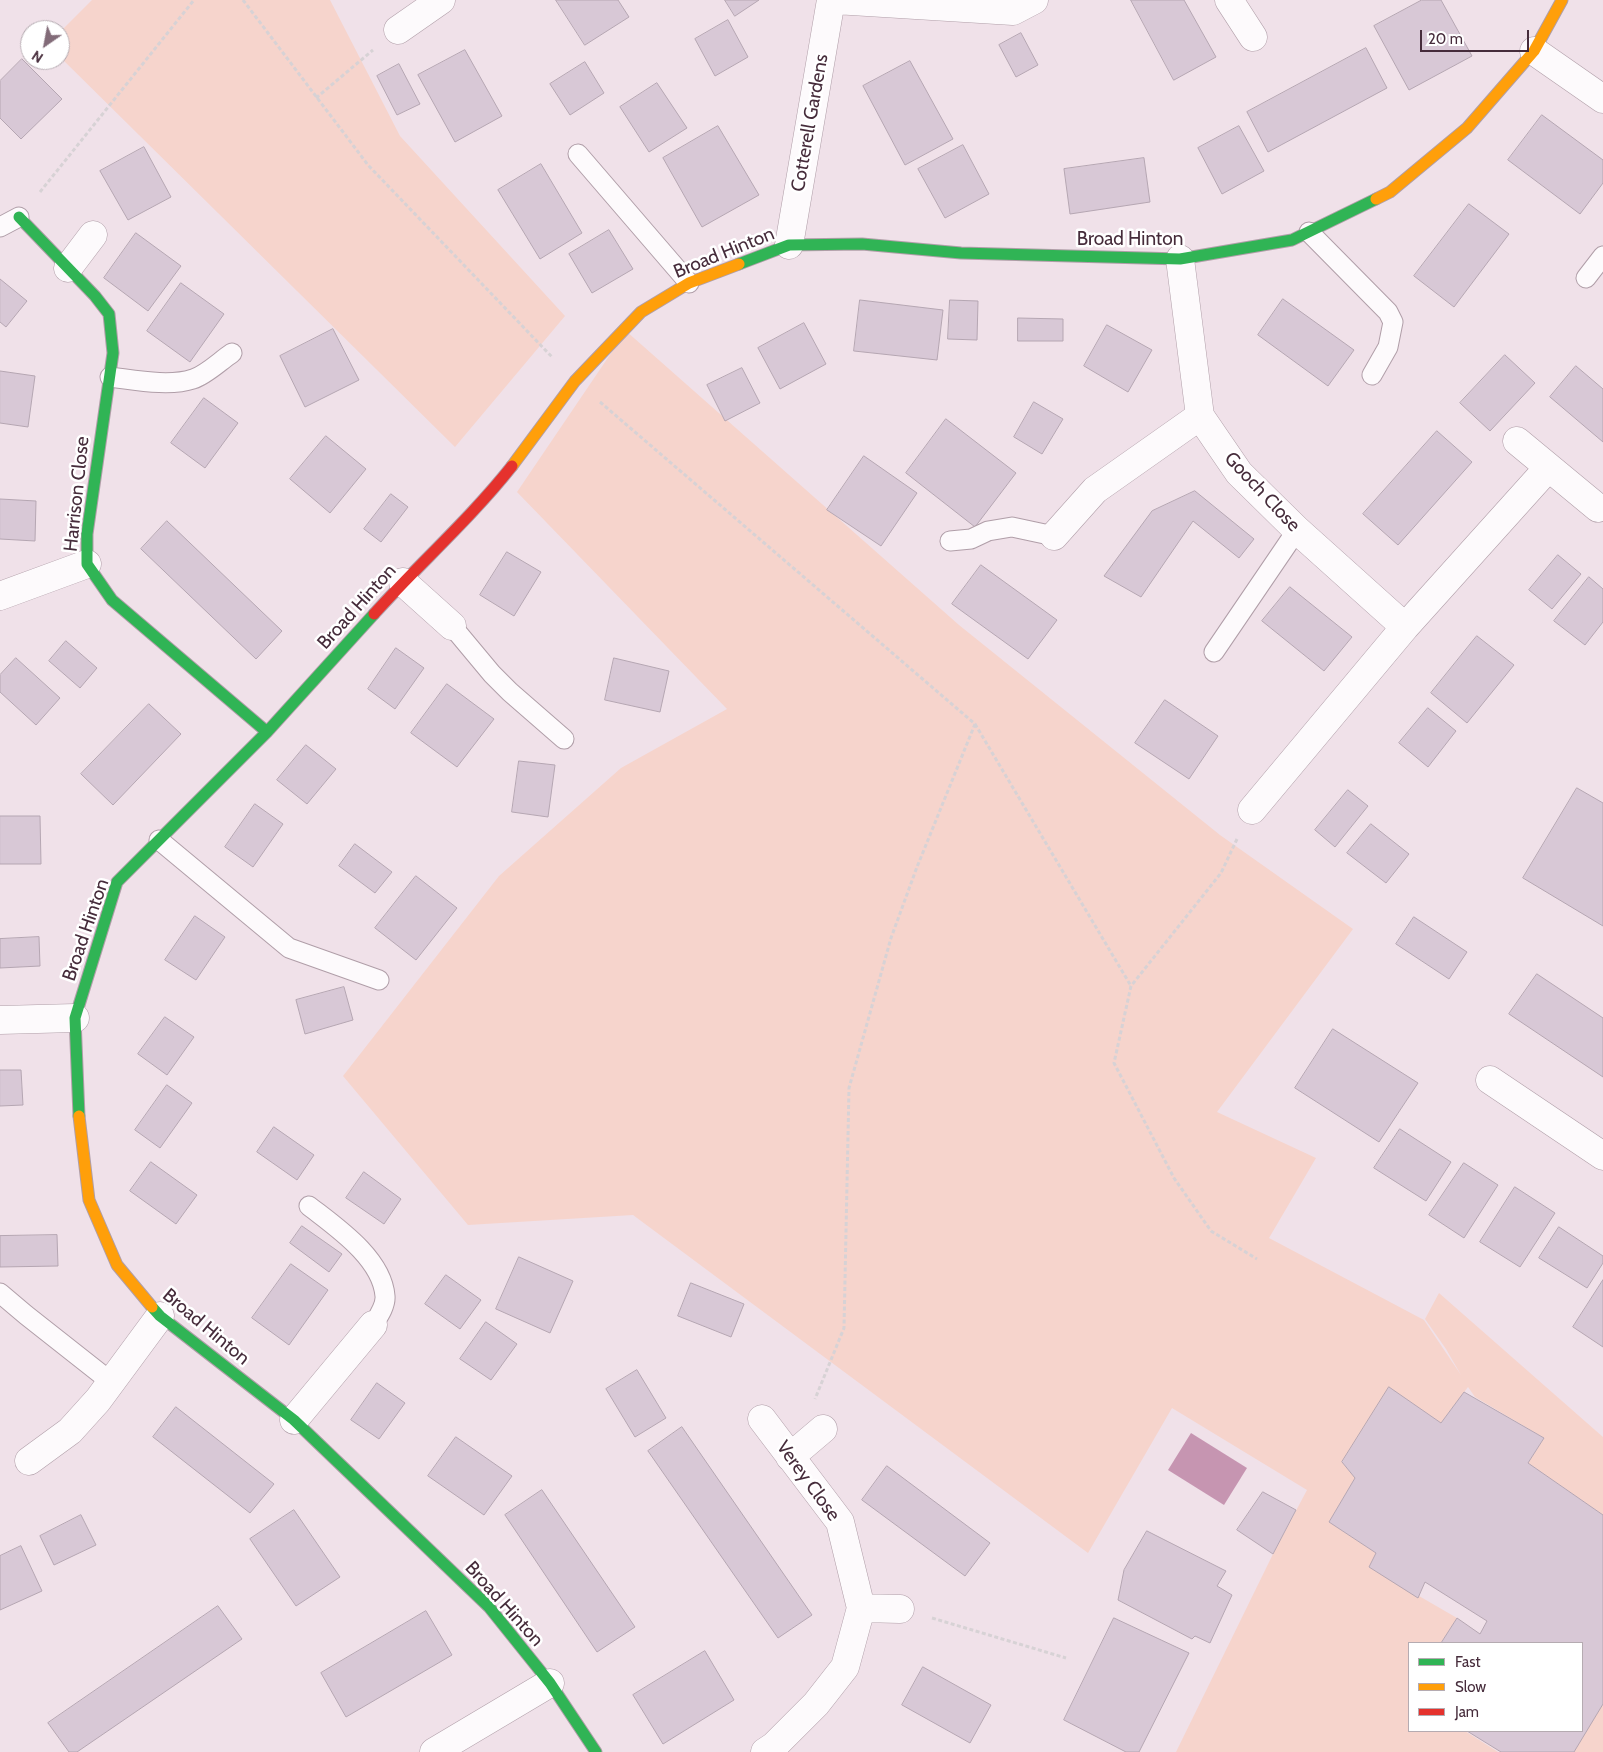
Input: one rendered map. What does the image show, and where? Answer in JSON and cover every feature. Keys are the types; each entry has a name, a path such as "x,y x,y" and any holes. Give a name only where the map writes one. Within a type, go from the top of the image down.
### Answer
{"street":[{"path":"398,30 441,0"},
{"name":"Cotterell Gardens","path":"789,245 831,0"},
{"path":"835,0 1013,11 1034,0"},
{"path":"1230,0 1253,37"},
{"name":"Broad Hinton","path":"596,1752 550,1682 489,1607 294,1420 160,1316 117,1265 89,1200 80,1127 75,1018 117,882 266,732 403,582 488,495 575,381 641,312 689,283 789,245 862,244 961,253 1180,259 1292,240 1390,192 1467,128 1534,51 1562,0"},
{"path":"1534,51 1603,99"},
{"name":"Harrison Close","path":"19,217 95,296 109,314 113,353 87,534 87,564 112,600 266,732"},
{"path":"68,268 93,235"},
{"name":"Gooch Close","path":"1180,259 1200,416 1239,473 1297,530 1405,627"},
{"path":"1054,536 1096,490 1200,416"},
{"path":"1518,441 1598,508"},
{"path":"1252,810 1405,627 1548,468"},
{"path":"0,596 87,564"},
{"path":"403,582 452,626"},
{"path":"0,1020 75,1018"},
{"path":"1490,1080 1603,1156"},
{"path":"30,1461 70,1430 98,1400 160,1316"},
{"path":"294,1420 373,1325"},
{"name":"Verey Close","path":"762,1418 840,1522 861,1608 845,1667 816,1704 774,1746 765,1752"},
{"path":"790,1457 823,1429"},
{"path":"861,1608 900,1609"},
{"path":"434,1752 550,1682"}],"lane":[{"path":"578,154 689,283"},
{"path":"0,227 19,217"},
{"path":"1309,232 1388,312 1393,322 1388,347 1372,375"},
{"path":"1586,278 1603,256"},
{"path":"110,377 145,382 194,379 232,352"},
{"path":"950,541 971,539 988,531 1012,527 1054,536"},
{"path":"1214,652 1297,530"},
{"path":"452,626 510,692 564,739"},
{"path":"159,840 289,948 379,980"},
{"path":"309,1206 355,1244 372,1264 380,1278 385,1297 382,1309 373,1325"},
{"path":"0,1293 111,1382"}],"path":[{"path":"19,217 194,0"},
{"path":"243,0 368,165 575,381 975,724 1131,986"},
{"path":"316,98 398,30"},
{"path":"813,1402 844,1328 849,1088 891,938 917,867 975,724"},
{"path":"1252,810 1221,873 1131,986 1114,1064 1174,1178 1211,1231 1257,1259"},
{"path":"900,1609 1066,1658"}],"shaded area":[{"path":"92,0 330,0 400,136 565,316 455,447 70,67 70,22"},
{"path":"626,331 959,625 1220,835 1353,929 1217,1112 1316,1158 1269,1238 1424,1320 1461,1375 1425,1319 1439,1293 1603,1437 1603,1515 1528,1463 1544,1438 1475,1397 1468,1387 1441,1423 1389,1388 1342,1462 1355,1478 1329,1522 1376,1553 1369,1567 1457,1618 1442,1642 1408,1642 1408,1732 1467,1732 1498,1752 1176,1752 1273,1554 1307,1490 1172,1408 1088,1553 633,1215 468,1225 343,1076 499,876 621,768 727,709 517,492"},
{"path":"1191,1433 1247,1468 1224,1505 1168,1470"},
{"path":"1603,1704 1603,1752 1572,1752"}],"building":[{"path":"556,0 618,0 629,17 585,45"},
{"path":"725,0 759,0 735,16"},
{"path":"1131,0 1184,0 1216,57 1174,80"},
{"path":"1422,0 1441,0 1472,56 1409,90 1374,26"},
{"path":"728,20 748,57 715,76 695,39"},
{"path":"1021,33 1038,65 1016,77 999,45"},
{"path":"1366,48 1387,88 1268,152 1247,112"},
{"path":"465,50 502,116 455,142 418,75"},
{"path":"20,61 20,70 33,70 62,99 21,139 0,118 0,81"},
{"path":"910,61 953,139 905,165 863,86"},
{"path":"585,62 604,93 570,115 550,84"},
{"path":"399,64 420,104 397,115 377,76"},
{"path":"657,83 687,128 649,152 620,107"},
{"path":"1542,115 1603,160 1603,183 1580,214 1508,160"},
{"path":"718,126 759,195 702,227 663,158"},
{"path":"1239,126 1264,171 1222,194 1198,148"},
{"path":"963,145 989,194 945,218 918,169"},
{"path":"144,147 171,197 128,220 100,171"},
{"path":"1144,158 1150,202 1070,214 1064,169"},
{"path":"541,164 582,233 540,259 498,190"},
{"path":"1469,204 1509,234 1454,307 1414,276"},
{"path":"609,230 633,269 592,293 569,254"},
{"path":"136,233 181,266 148,311 104,278"},
{"path":"0,279 27,301 6,327 0,322"},
{"path":"181,283 224,314 190,362 147,331"},
{"path":"1283,299 1354,350 1328,386 1258,335"},
{"path":"860,300 943,310 937,360 854,351"},
{"path":"950,300 978,301 977,340 948,339"},
{"path":"1018,318 1063,319 1063,341 1018,341"},
{"path":"804,323 826,364 780,389 758,348"},
{"path":"1107,325 1152,350 1128,392 1084,366"},
{"path":"333,329 359,380 305,407 280,356"},
{"path":"1505,355 1535,383 1490,431 1460,403"},
{"path":"1576,366 1603,389 1603,442 1550,397"},
{"path":"742,368 760,403 725,421 707,385"},
{"path":"0,371 35,376 28,427 0,423"},
{"path":"204,398 238,423 205,468 171,443"},
{"path":"1034,402 1063,419 1042,454 1014,437"},
{"path":"946,419 1016,473 975,527 906,473"},
{"path":"1437,431 1472,462 1398,545 1363,514"},
{"path":"326,436 366,469 330,513 290,479"},
{"path":"864,456 917,493 881,546 827,510"},
{"path":"1195,491 1254,539 1239,558 1193,521 1141,597 1104,576 1152,511"},
{"path":"391,494 408,507 381,542 364,529"},
{"path":"0,499 36,501 35,541 0,539"},
{"path":"167,521 282,631 256,659 141,549"},
{"path":"507,552 541,572 514,616 480,595"},
{"path":"1558,555 1581,574 1552,609 1529,590"},
{"path":"981,565 1057,620 1028,659 952,604"},
{"path":"1589,577 1603,589 1603,622 1585,645 1554,621"},
{"path":"1290,587 1352,637 1324,671 1262,621"},
{"path":"1477,636 1514,665 1467,723 1431,693"},
{"path":"66,641 97,668 80,688 49,661"},
{"path":"396,648 424,668 395,709 368,689"},
{"path":"16,658 60,698 36,725 0,692 0,675"},
{"path":"614,658 669,671 660,712 605,700"},
{"path":"447,684 494,719 457,767 411,733"},
{"path":"1165,700 1218,736 1189,779 1135,743"},
{"path":"149,704 181,734 113,805 81,774"},
{"path":"1428,708 1456,731 1428,767 1399,743"},
{"path":"306,745 336,769 307,804 277,780"},
{"path":"519,761 555,765 548,817 512,812"},
{"path":"1577,788 1603,803 1603,926 1523,878"},
{"path":"1348,790 1368,806 1335,847 1315,830"},
{"path":"255,804 283,824 253,867 225,847"},
{"path":"0,816 40,816 41,864 0,864"},
{"path":"1371,824 1409,854 1386,883 1347,853"},
{"path":"355,844 392,872 375,893 339,866"},
{"path":"416,876 457,908 416,960 375,928"},
{"path":"195,916 225,937 196,980 165,960"},
{"path":"1414,917 1467,952 1449,979 1396,944"},
{"path":"39,937 40,966 0,968 0,939"},
{"path":"1537,974 1603,1018 1603,1077 1509,1014"},
{"path":"344,987 353,1020 305,1034 296,1000"},
{"path":"165,1017 194,1037 167,1075 138,1054"},
{"path":"1333,1029 1418,1083 1379,1142 1295,1088"},
{"path":"0,1070 21,1070 23,1105 0,1106"},
{"path":"167,1085 192,1103 160,1148 135,1130"},
{"path":"274,1127 314,1155 297,1180 257,1152"},
{"path":"1400,1129 1451,1162 1426,1201 1374,1168"},
{"path":"151,1162 197,1195 176,1224 130,1191"},
{"path":"1464,1163 1498,1185 1464,1238 1429,1215"},
{"path":"364,1172 401,1199 384,1224 346,1198"},
{"path":"1515,1187 1555,1213 1520,1267 1480,1242"},
{"path":"302,1226 342,1254 329,1272 290,1243"},
{"path":"1559,1227 1603,1256 1603,1263 1587,1288 1539,1258"},
{"path":"57,1235 58,1266 0,1267 0,1236"},
{"path":"519,1257 573,1281 550,1333 496,1309"},
{"path":"291,1264 328,1290 289,1345 252,1318"},
{"path":"446,1275 481,1300 460,1329 425,1304"},
{"path":"1603,1280 1603,1347 1573,1327"},
{"path":"691,1283 744,1304 731,1337 678,1316"},
{"path":"486,1322 517,1344 491,1380 460,1359"},
{"path":"637,1370 666,1418 635,1437 606,1389"},
{"path":"377,1383 405,1403 379,1439 351,1420"},
{"path":"1389,1387 1441,1423 1464,1392 1544,1438 1528,1463 1603,1515 1603,1704 1574,1752 1501,1752 1469,1732 1583,1732 1583,1642 1442,1642 1457,1618 1480,1634 1487,1621 1425,1582 1418,1598 1369,1567 1376,1553 1329,1522 1355,1478 1342,1462"},
{"path":"176,1407 274,1484 250,1513 153,1437"},
{"path":"682,1427 812,1615 778,1638 648,1451"},
{"path":"456,1437 512,1476 484,1515 428,1476"},
{"path":"887,1466 990,1543 965,1576 862,1500"},
{"path":"542,1490 635,1627 597,1652 505,1515"},
{"path":"1263,1492 1296,1510 1273,1554 1237,1530"},
{"path":"294,1510 340,1577 296,1606 250,1539"},
{"path":"81,1515 96,1545 54,1565 40,1536"},
{"path":"1147,1531 1226,1571 1217,1586 1232,1595 1210,1643 1195,1636 1192,1639 1118,1600 1124,1570"},
{"path":"21,1546 42,1591 0,1610 0,1556"},
{"path":"218,1606 242,1639 77,1752 69,1752 48,1723"},
{"path":"426,1611 452,1655 346,1717 321,1673"},
{"path":"1114,1618 1189,1653 1139,1752 1126,1752 1064,1720"},
{"path":"705,1651 734,1700 663,1744 633,1695"},
{"path":"923,1667 991,1705 970,1743 902,1705"}],"traffic: fast":[{"path":"739,264 789,245 862,244 961,253 1180,259 1292,240 1376,199"},
{"path":"19,217 95,296 109,314 113,353 87,534 87,564 112,600 267,732"},
{"path":"79,1116 75,1018 117,882 267,732 374,614"},
{"path":"152,1307 160,1316 294,1420 489,1607 550,1683 596,1752"}],"traffic: slow":[{"path":"1376,199 1390,192 1467,128 1534,51 1562,0"},
{"path":"512,466 575,381 641,312 689,283 739,264"},
{"path":"79,1116 89,1200 117,1265 152,1307"}],"traffic: jam":[{"path":"374,614 462,523 512,466"}]}
